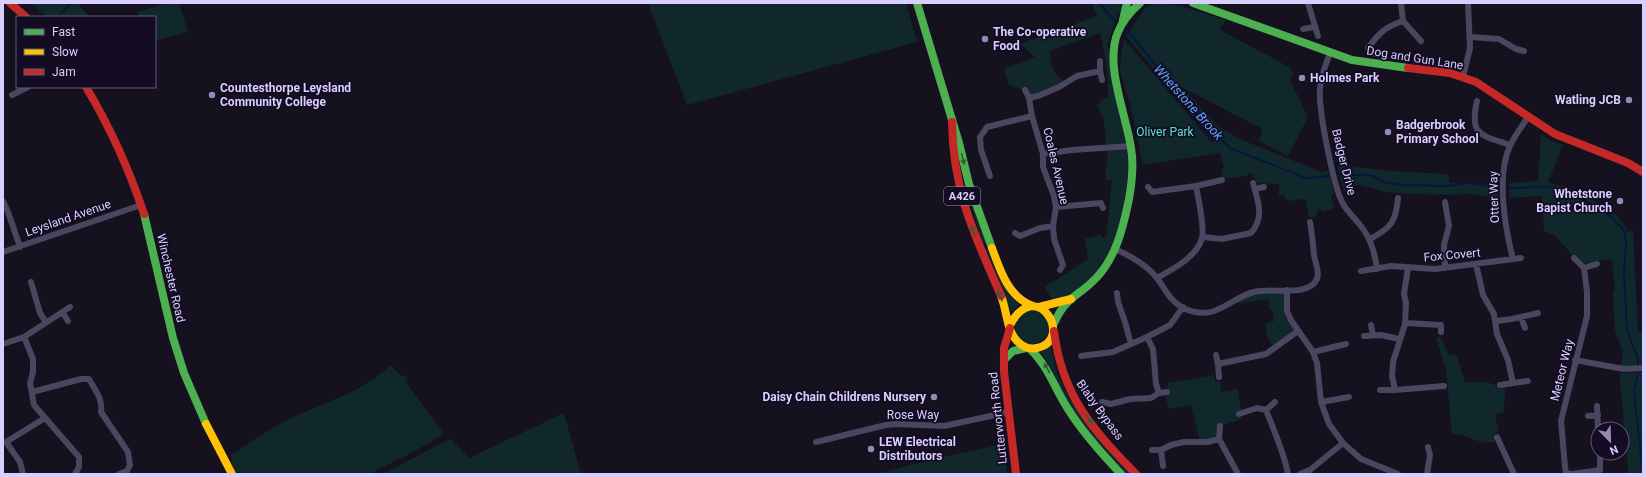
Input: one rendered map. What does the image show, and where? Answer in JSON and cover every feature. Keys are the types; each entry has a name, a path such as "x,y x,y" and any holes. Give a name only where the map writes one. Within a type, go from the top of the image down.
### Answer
{"street":[{"path":"10,3 25,16"},
{"name":"A426","path":"917,3 959,143 971,190 1003,277 1015,294 1025,303 1036,307"},
{"path":"1072,298 1022,309 1018,312 1010,327 1017,342 1028,349 1036,348 1045,344 1051,336 1053,327 1062,308 1072,298 1092,283 1109,262 1121,235 1132,177 1131,146 1114,69 1113,57 1116,37 1123,21 1127,3"},
{"path":"1123,21 1140,3"},
{"name":"Dog and Gun Lane","path":"1192,3 1330,53 1359,61 1450,73 1463,77 1490,90 1555,134 1628,163 1643,172"},
{"path":"1308,3 1314,27 1318,36"},
{"path":"1401,3 1403,21 1421,41"},
{"path":"1463,77 1471,37 1468,3"},
{"path":"1375,54 1368,48 1378,33 1403,21"},
{"path":"1303,30 1314,27"},
{"path":"1471,37 1499,39 1516,49 1524,51"},
{"path":"1512,55 1516,49"},
{"name":"Badger Drive","path":"1330,53 1322,77 1320,89 1324,124 1333,172 1343,204 1370,239 1377,269"},
{"path":"1100,61 1102,80"},
{"path":"1029,98 1038,96 1059,87 1077,76 1100,71"},
{"path":"12,95 26,88"},
{"name":"Winchester Road","path":"87,88 96,103 117,146 141,205 150,236 173,339 192,392 232,474"},
{"name":"Coales Avenue","path":"1024,90 1029,98 1032,116 1043,154 1043,167 1056,207 1053,226 1054,239 1064,267"},
{"path":"1477,101 1473,116 1476,128 1480,133 1510,146"},
{"path":"990,176 991,167 981,150 980,137 987,127 1032,116"},
{"name":"Otter Way","path":"1512,259 1507,237 1502,175 1510,146 1528,117"},
{"name":"A426","path":"952,122 952,142 964,204 987,267 1002,299 1010,327"},
{"path":"1043,154 1072,150 1131,146"},
{"path":"1150,192 1196,186 1222,180"},
{"path":"1203,237 1222,239 1252,233 1259,222 1260,216 1253,182"},
{"path":"1157,278 1192,255 1203,237 1196,186"},
{"path":"1255,189 1264,187"},
{"path":"1370,239 1386,230 1394,220 1398,198"},
{"path":"3,201 6,214 20,247"},
{"path":"1445,202 1449,226 1444,245 1445,268"},
{"path":"1056,207 1102,203"},
{"name":"Leysland Avenue","path":"3,252 141,205"},
{"path":"1115,249 1134,258 1157,278 1168,295 1183,308 1203,312 1218,311 1254,292 1269,290 1304,290 1312,285 1317,278 1318,271 1314,257 1310,222"},
{"path":"1014,234 1020,236 1040,228 1053,226"},
{"path":"1304,231 1311,230"},
{"name":"Fox Covert","path":"1361,271 1391,266 1435,269 1521,258"},
{"path":"1574,258 1584,268 1597,264"},
{"path":"1476,264 1484,295 1496,321 1497,334 1508,360 1513,383"},
{"path":"1395,390 1392,376 1393,362 1405,322 1406,303 1404,294 1408,268"},
{"name":"Meteor Way","path":"1584,268 1587,292 1587,316 1561,421 1566,473 1597,472 1600,470 1600,461"},
{"path":"31,282 35,288 40,313 46,322"},
{"path":"1287,290 1287,311 1291,320 1313,352 1317,363 1321,402 1329,424 1343,443 1361,458 1398,474"},
{"path":"1117,293 1118,302 1131,344"},
{"path":"3,344 24,337 70,307"},
{"path":"1036,307 1046,312 1053,327"},
{"path":"1081,356 1113,352 1147,337 1170,324 1183,308"},
{"path":"63,312 68,321"},
{"path":"1496,321 1538,313"},
{"path":"1521,317 1525,328"},
{"path":"1405,322 1441,325 1441,332"},
{"path":"1371,325 1373,335"},
{"name":"Lutterworth Road","path":"1010,327 1004,348 1004,360 1016,474"},
{"name":"Blaby Bypass","path":"1053,327 1055,350 1060,369 1070,393 1100,434 1136,474"},
{"path":"1218,364 1266,354 1298,331"},
{"path":"1364,336 1373,335 1400,339"},
{"path":"24,337 33,359 33,372 30,383 34,405 79,456 79,467 75,474"},
{"path":"1147,337 1153,349 1156,384 1159,393"},
{"path":"1313,352 1346,344"},
{"name":"Lutterworth Road","path":"1004,360 1013,351 1028,349"},
{"name":"Blaby Bypass","path":"1028,349 1042,361 1069,411 1096,446 1121,474"},
{"path":"1216,355 1219,377"},
{"path":"1575,360 1624,369 1643,368"},
{"path":"32,392 81,379 89,379 98,394 102,406 101,412 128,452 130,464 127,471 119,474"},
{"path":"1500,385 1528,381"},
{"path":"1380,390 1444,386"},
{"path":"1102,402 1112,404 1130,399 1151,398 1159,393 1167,392"},
{"path":"1321,402 1349,397"},
{"path":"1266,410 1275,402"},
{"path":"1112,404 1113,412"},
{"path":"1597,406 1598,421"},
{"path":"1240,414 1257,408 1266,410"},
{"path":"1266,410 1283,453 1288,474"},
{"name":"Rose Way","path":"816,442 886,425 902,424 944,426 1009,412"},
{"path":"1588,416 1598,415"},
{"path":"23,474 20,462 6,442 45,418"},
{"path":"1220,426 1219,439 1238,474"},
{"path":"1152,450 1161,450 1171,445 1184,442 1208,442 1219,439"},
{"path":"1497,442 1514,474"},
{"path":"1300,474 1311,472 1343,443"},
{"path":"1427,474 1430,456 1428,447"},
{"path":"1161,450 1163,466"}],"green space":[{"path":"31,3 69,3 58,16 46,16"},
{"path":"73,3 78,3 88,16 59,16"},
{"path":"168,3 179,3 188,32 156,41 156,16 139,16 137,12"},
{"path":"648,3 906,3 917,42 687,105"},
{"path":"1092,3 1124,3 1121,14 1118,13 1107,46 1113,57 1131,146 1121,235 1097,270 1089,280 1074,293 1072,298 1053,302 1045,287 1088,259 1085,239 1101,235 1102,238 1105,238 1107,231 1112,180 1106,180 1105,172 1108,162 1104,121 1097,105 1108,96 1106,64 1100,33 1050,51 1054,71 1065,83 1029,98 1024,90 1009,85 1004,69 1035,57 1020,44 1097,16"},
{"name":"Oliver Park","path":"1155,3 1164,3 1182,7 1226,20 1220,30 1291,68 1293,74 1289,81 1291,82 1308,117 1288,156 1259,141 1263,129 1179,86 1217,125 1237,138 1322,172 1328,170 1334,192 1331,196 1334,208 1322,212 1320,209 1317,209 1317,214 1314,217 1309,217 1306,200 1288,201 1283,195 1279,196 1279,184 1257,183 1252,173 1249,173 1247,176 1223,178 1221,170 1224,168 1220,153 1143,165 1131,107 1120,71 1124,39 1212,143 1216,139 1201,125 1126,36 1145,8"},
{"path":"1541,134 1552,141 1563,145 1548,182 1587,195 1611,214 1616,214 1628,232 1633,229 1638,332 1643,333 1643,368 1620,368 1623,352 1615,331 1613,295 1615,288 1612,260 1600,260 1594,263 1583,264 1574,258 1556,236 1544,231 1542,196 1509,198 1509,183 1538,181"},
{"path":"1337,165 1391,171 1448,174 1450,183 1497,184 1498,197 1468,194 1448,195 1391,193 1359,185 1343,188"},
{"path":"965,185 986,243 982,243"},
{"path":"984,249 988,249 1007,292 1019,305 1011,312"},
{"path":"1287,290 1287,303 1298,331 1274,349 1267,336 1265,324 1274,321 1272,310 1269,309 1269,299 1240,303 1235,301 1254,292"},
{"path":"1032,310 1038,311 1044,315 1048,321 1048,333 1044,339 1038,343 1032,344 1026,343 1020,339 1016,333 1015,327 1016,321 1020,315 1026,311"},
{"path":"1440,336 1449,356 1456,354 1465,382 1487,382 1505,389 1504,412 1495,415 1499,432 1493,434 1496,441 1484,442 1458,434 1452,434 1446,369 1436,339"},
{"path":"1051,344 1057,371 1069,397 1085,420 1130,474 1126,474 1102,448 1079,420 1066,400 1048,363 1040,351"},
{"path":"391,365 399,374 407,378 406,382 444,434 415,451 369,474 236,473 231,455 280,424 353,391 380,375"},
{"path":"1643,372 1643,474 1628,474 1627,461 1630,461 1630,421 1624,421 1619,373"},
{"path":"1214,375 1215,382 1220,381 1221,392 1238,389 1242,419 1220,426 1219,439 1200,442 1191,405 1169,409 1166,398 1168,383"},
{"path":"564,413 581,474 383,474 450,439 469,458"},
{"path":"1004,444 1007,474 876,474 938,458"}],"waterway":[{"name":"Whetstone Brook","path":"1099,3 1116,22"},
{"name":"Whetstone Brook","path":"1125,28 1195,113 1230,148 1306,178 1343,175 1370,175 1384,182 1403,185 1449,186 1467,183 1498,187"},
{"name":"Whetstone Brook","path":"1508,188 1548,187 1558,189 1603,209 1624,230 1626,245 1624,272 1627,330 1638,359 1638,373 1634,391 1643,474"}],"traffic: fast":[{"path":"917,3 959,143 969,184 992,248"},
{"path":"1123,20 1127,3"},
{"path":"1053,325 1065,305 1091,283 1106,265 1117,244 1124,222 1131,186 1132,160 1131,148 1117,89 1113,59 1114,45 1122,24 1140,3"},
{"path":"1193,3 1352,60 1408,68"},
{"path":"144,214 173,338 184,373 206,424"},
{"path":"1004,360 1013,351 1026,348"},
{"path":"1030,349 1047,370 1063,401 1074,418 1100,451 1121,474"}],"traffic: slow":[{"path":"992,248 1006,282 1017,296 1024,302 1033,306"},
{"path":"1001,296 1013,336 1021,344 1028,348 1037,348 1048,343 1053,334 1052,324 1048,315 1040,308 1031,306 1020,311 1010,325"},
{"path":"1039,307 1071,299"},
{"path":"206,424 232,474"}],"traffic: jam":[{"path":"10,3 25,16"},
{"path":"1408,68 1450,73 1476,82 1555,134 1628,163 1643,172"},
{"path":"87,88 103,117 118,149 144,214"},
{"path":"952,122 953,147 961,191 974,232 1001,296"},
{"path":"1010,328 1004,348 1004,372 1016,474"},
{"path":"1054,331 1058,354 1072,393 1093,426 1120,458 1136,474"}],"place":[{"name":"The Co-operative Food","path":"985,39"},
{"name":"Holmes Park","path":"1302,78"},
{"name":"Countesthorpe Leysland Community College","path":"212,95"},
{"name":"Watling JCB","path":"1629,100"},
{"name":"Badgerbrook Primary School","path":"1388,132"},
{"name":"Whetstone Bapist Church","path":"1620,201"},
{"name":"Daisy Chain Childrens Nursery","path":"934,397"},
{"name":"LEW Electrical Distributors","path":"871,449"}]}
